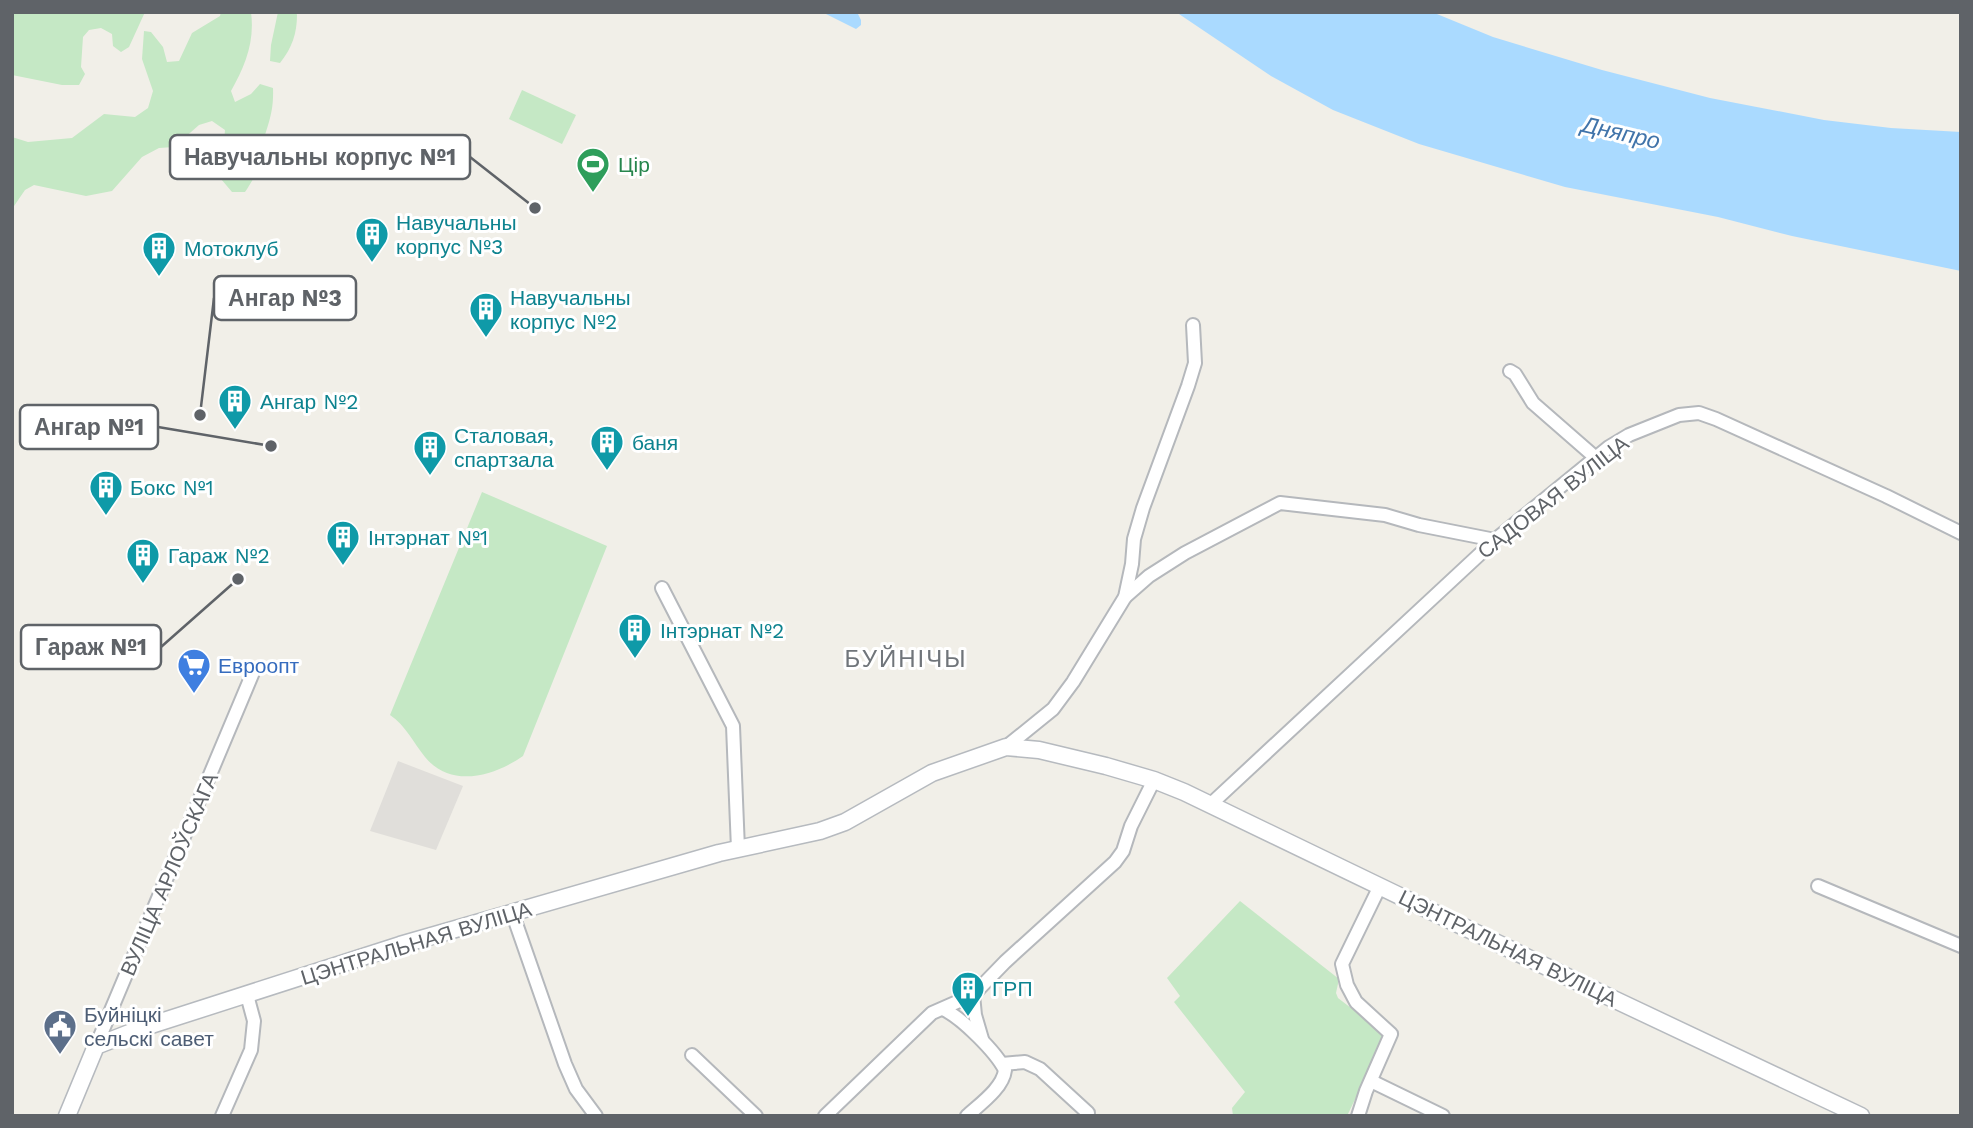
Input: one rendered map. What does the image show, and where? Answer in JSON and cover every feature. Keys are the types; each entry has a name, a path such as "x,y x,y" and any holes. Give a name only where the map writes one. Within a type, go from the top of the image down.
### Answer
{"street":[{"path":"1125,597 1134,539 1195,363 1193,325"},
{"path":"1510,371 1515,374 1532,403 1596,458"},
{"name":"САДОВАЯ ВУЛІЦА","path":"1211,804 1495,540 1596,458 1629,435 1679,415 1699,413 1716,419 1961,533"},
{"path":"1006,747 1053,709 1073,682 1125,597 1149,576 1197,546 1280,503 1385,515 1419,525 1495,540"},
{"path":"662,588 733,726 738,849"},
{"name":"ВУЛІЦА АРЛОЎСКАГА","path":"67,1116 254,670"},
{"name":"ЦЭНТРАЛЬНАЯ ВУЛІЦА","path":"96,1046 400,945 738,849 820,831 856,816 932,773 1006,747 1064,756 1154,780 1211,804 1861,1116"},
{"path":"825,1116 932,1013 973,995 1005,962 1115,862 1123,851 1130,826 1154,780"},
{"path":"1358,1116 1391,1034 1356,1002 1347,985 1342,964 1380,886"},
{"path":"1818,886 1961,946"},
{"path":"512,912 565,1064 576,1089 596,1116"},
{"path":"222,1116 251,1051 254,1021 247,995"},
{"path":"973,995 976,1022 985,1046"},
{"path":"943,1009 985,1046 1005,1070 1004,1077 996,1088 967,1116"},
{"path":"692,1055 756,1116"},
{"path":"1002,1064 1025,1062 1040,1069 1088,1115"},
{"path":"1371,1080 1443,1116"}],"shaded area":[{"path":"398,761 463,786 436,850 370,831"}],"green space":[{"path":"12,12 145,12 129,47 121,52 113,46 112,34 101,28 89,30 83,37 81,67 85,74 79,85 62,85 12,75"},
{"path":"221,12 251,12 252,33 248,53 231,91 235,102 251,94 260,84 273,88 271,113 257,168 245,192 232,192 221,179 225,130 212,121 199,125 174,147 159,148 142,157 112,191 86,196 34,185 25,190 12,209 12,137 28,142 72,138 104,114 135,117 148,108 153,91 142,59 144,31 151,32 163,47 167,62 179,61 192,33 220,16"},
{"path":"278,12 296,12 297,15 293,40 280,63 270,61"},
{"path":"522,90 576,115 562,144 509,119"},
{"path":"482,492 607,546 523,756 486,774 460,776 435,767 401,724 390,715"},
{"path":"1240,901 1339,979 1336,993 1338,998 1386,1035 1347,1116 1233,1116 1232,1108 1245,1092 1174,1002 1180,996 1167,978"}],"water":[{"path":"822,12 857,12 861,25 856,29"},
{"name":"Дняпро","path":"1176,12 1432,12 1493,37 1602,70 1710,98 1824,120 1891,128 1961,132 1961,271 1792,236 1718,217 1565,187 1419,144 1333,110 1271,76"}],"place":[{"name":"Цір","path":"593,194"},
{"name":"Навучальны корпус №1","path":"535,208"},
{"name":"Навучальны корпус №3","path":"372,264"},
{"name":"Мотоклуб","path":"159,278"},
{"name":"Навучальны корпус №2","path":"486,339"},
{"name":"Ангар №3","path":"200,415"},
{"name":"Ангар №2","path":"235,431"},
{"name":"Ангар №1","path":"271,446"},
{"name":"баня","path":"607,472"},
{"name":"Сталовая, спартзала","path":"430,477"},
{"name":"Бокс №1","path":"106,517"},
{"name":"Інтэрнат №1","path":"343,567"},
{"name":"Гараж №1","path":"238,579"},
{"name":"Гараж №2","path":"143,585"},
{"name":"Інтэрнат №2","path":"635,660"},
{"name":"Евроопт","path":"194,695"},
{"name":"ГРП","path":"968,1018"},
{"name":"Буйніцкі сельскі савет","path":"60,1056"}],"district":[{"name":"БУЙНІЧЫ","path":"906,659"}]}
